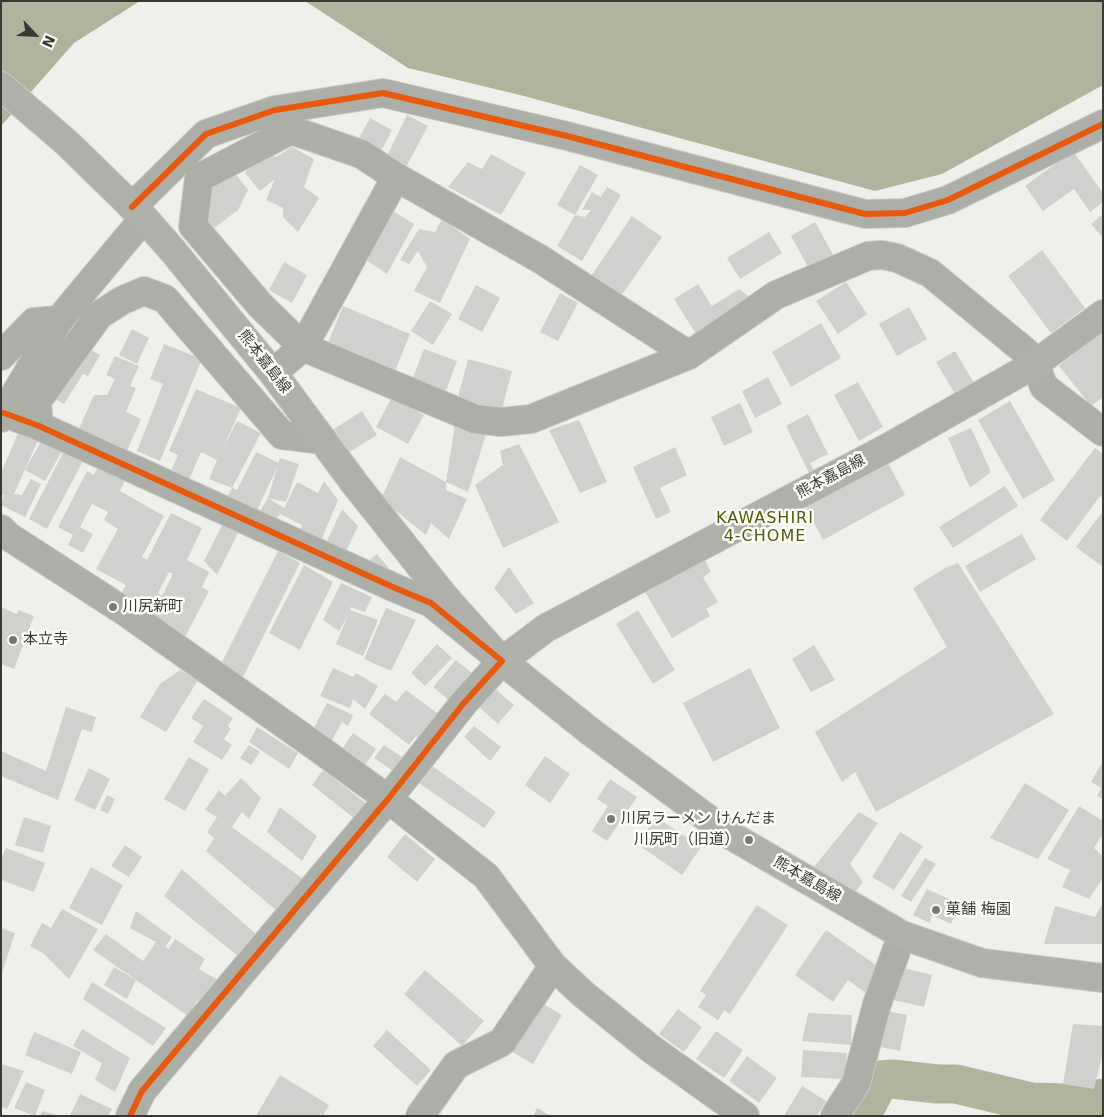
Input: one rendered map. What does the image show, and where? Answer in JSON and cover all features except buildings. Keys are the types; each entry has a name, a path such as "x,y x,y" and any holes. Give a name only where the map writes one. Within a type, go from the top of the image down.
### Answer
{"main road":[{"name":"熊本嘉島線","path":"1,86 67,143 138,212 273,373 355,484 444,596 502,661 591,732 730,835 902,935 982,963 1103,978"},
{"name":"熊本嘉島線","path":"502,661 546,628 887,448 1035,364 1103,314"}],"street":[{"path":"130,1116 142,1091 388,799 463,704 502,661 431,603 387,585 39,426 3,415 59,320 138,212 206,134 275,110 384,94 567,136 865,214 906,213 948,200 1103,124"},
{"path":"689,355 540,259 396,177 361,154 291,130 199,178 193,226 260,305 303,347 475,420 501,422 531,419 689,355 776,295 868,256 882,255 897,258 930,272 1026,352 1035,364 1044,387 1103,432"},
{"path":"273,373 303,347 396,177"},
{"path":"39,426 37,401 99,315 123,300 144,291 165,299 282,434 323,440"},
{"path":"1,356 34,322 59,320"},
{"path":"1,529 8,536 143,625 388,799 486,876 553,966 583,994 650,1048 744,1116"},
{"path":"836,1116 856,1083 877,1004 902,935"},
{"path":"420,1116 456,1066 502,1042 553,966"}],"shaded area":[{"path":"1,1 140,1 74,43 1,126"},
{"path":"305,1 1103,1 1103,85 942,174 875,191 524,96 408,68"}],"waterway":[{"path":"861,1116 880,1080 892,1079 956,1084 1031,1102 1095,1104 1103,1098"}],"cycle path":[{"path":"132,207 206,134 275,110 383,93 567,136 865,214 905,213 948,200 1103,124"},
{"path":"4,413 39,426 431,603 502,661 463,704 388,799 142,1091 130,1116"}],"place":[{"name":"川尻新町","path":"113,607"},
{"name":"本立寺","path":"13,640"},
{"name":"川尻ラーメン けんだま","path":"611,819"},
{"name":"川尻町（旧道）","path":"749,840"},
{"name":"菓舗 梅園","path":"936,910"}],"district":[{"name":"KAWASHIRI 4-CHOME","path":"765,528"}]}
